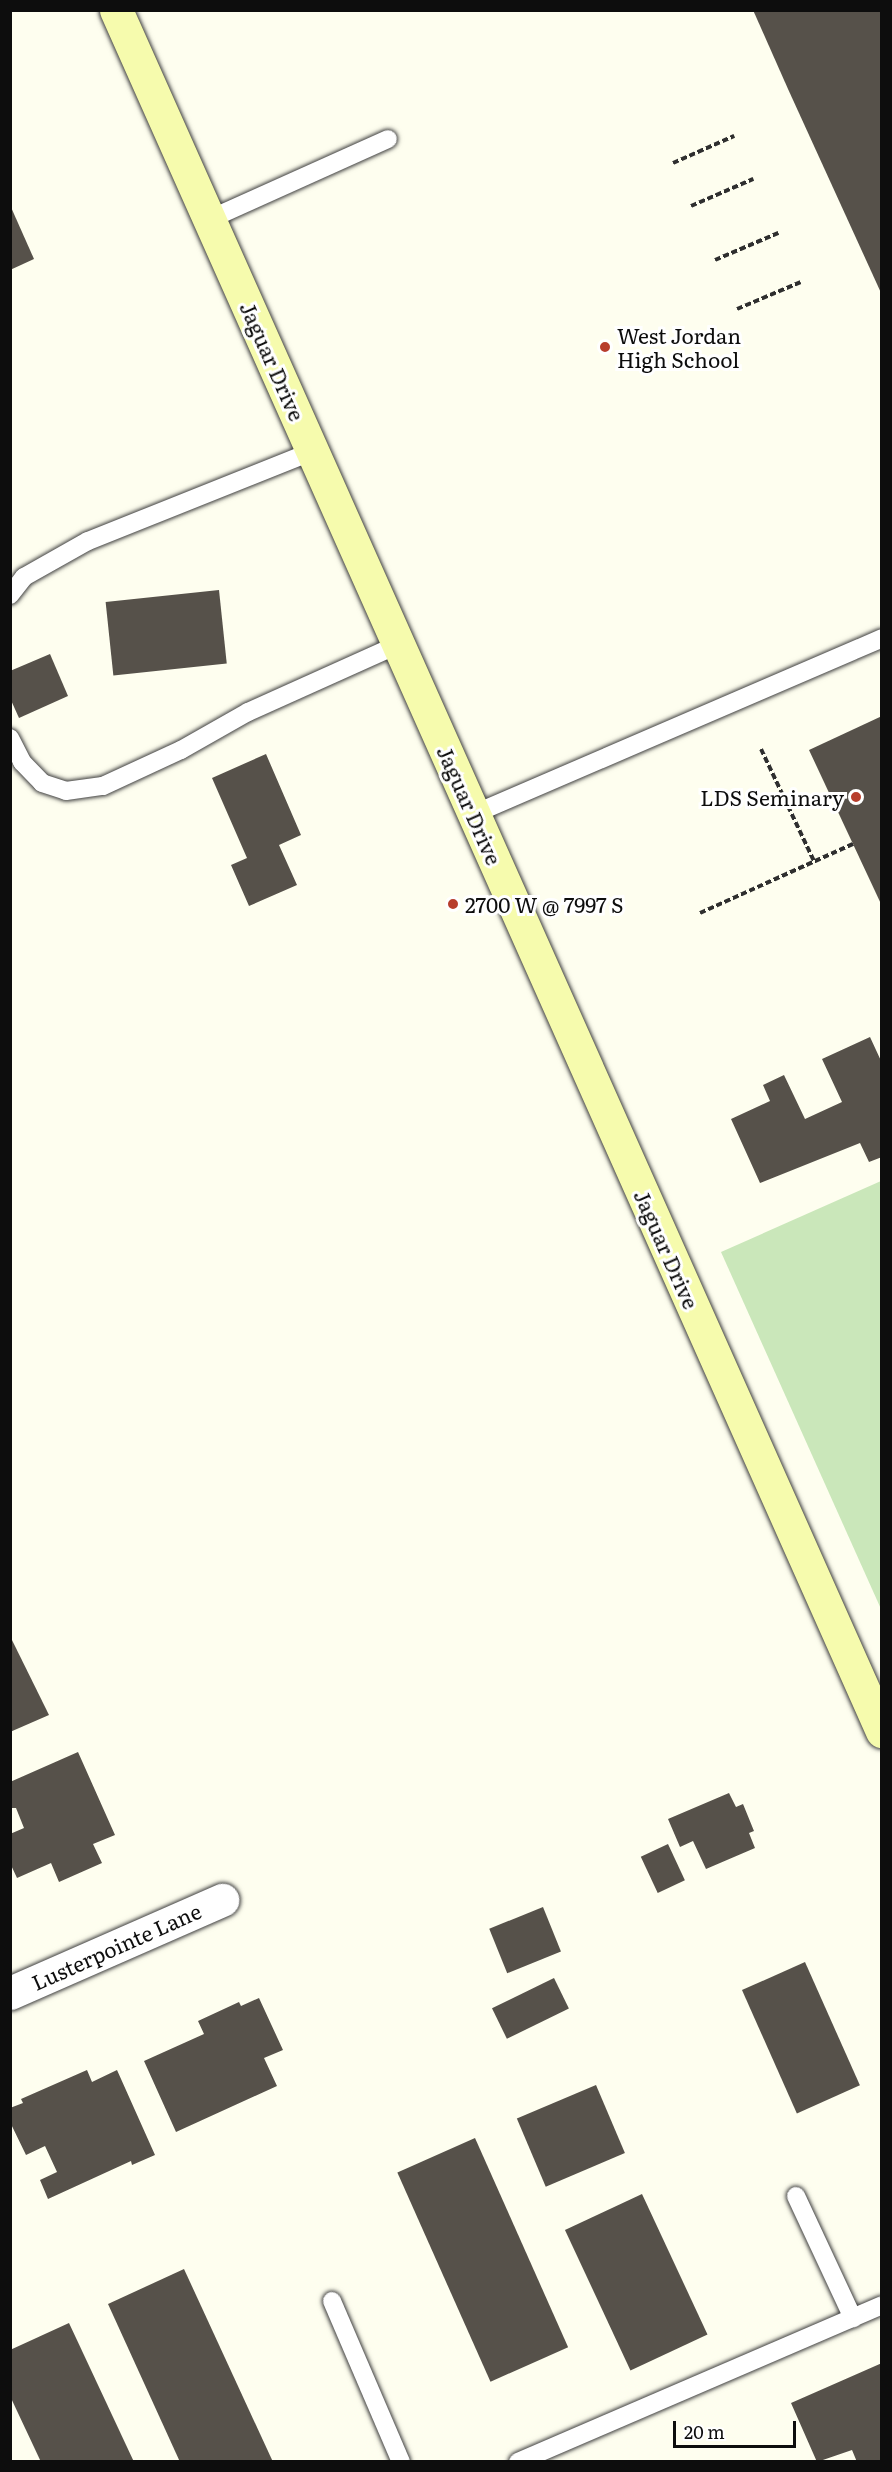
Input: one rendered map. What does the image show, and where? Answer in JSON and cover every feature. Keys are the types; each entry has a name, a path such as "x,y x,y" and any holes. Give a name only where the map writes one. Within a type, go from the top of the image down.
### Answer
{"main road":[{"name":"Jaguar Drive","path":"116,10 882,1731"}],"street":[{"name":"Lusterpointe Lane","path":"10,1993 222,1900"}],"lane":[{"path":"210,219 388,139"},
{"path":"10,595 24,577 88,541 313,451"},
{"path":"474,814 882,638"},
{"path":"10,738 22,762 42,783 66,791 103,786 181,750 248,712 399,644"},
{"path":"796,2196 852,2318"},
{"path":"332,2301 401,2462"},
{"path":"518,2462 882,2305"}],"path":[{"path":"673,163 734,136"},
{"path":"691,206 753,179"},
{"path":"715,260 778,233"},
{"path":"737,309 801,282"},
{"path":"761,749 814,861"},
{"path":"700,913 853,844"}],"green space":[{"path":"881,1181 881,1609 721,1252"}],"building":[{"path":"753,10 882,10 882,295 788,89"},
{"path":"10,205 34,259 10,270"},
{"path":"219,590 227,664 113,676 106,602"},
{"path":"50,654 68,696 19,718 10,698 10,671"},
{"name":"LDS Seminary","path":"882,716 882,906 809,750"},
{"path":"266,754 301,835 279,845 297,885 249,906 231,865 247,858 212,778"},
{"path":"870,1037 882,1063 882,1157 869,1162 860,1143 760,1183 731,1119 770,1101 763,1085 784,1075 805,1119 842,1102 822,1059"},
{"path":"10,1636 49,1715 10,1732"},
{"path":"78,1752 115,1835 93,1844 102,1863 59,1882 51,1863 17,1878 10,1863 10,1834 24,1828 16,1808 10,1808 10,1782"},
{"path":"729,1793 736,1807 743,1804 754,1831 749,1833 755,1848 706,1869 693,1841 680,1847 668,1819"},
{"path":"668,1844 685,1880 658,1893 641,1857"},
{"path":"543,1907 561,1952 507,1973 489,1929"},
{"path":"805,1962 860,2085 797,2113 742,1990"},
{"path":"554,1978 569,2009 507,2039 492,2008"},
{"path":"259,1998 283,2050 264,2058 277,2086 176,2132 144,2061 204,2034 198,2021 239,2002 241,2006"},
{"path":"87,2070 92,2082 117,2070 155,2155 132,2165 131,2161 48,2199 40,2180 57,2172 45,2146 26,2155 10,2122 10,2108 23,2103 21,2099"},
{"path":"596,2085 625,2153 546,2187 517,2119"},
{"path":"475,2138 568,2347 490,2382 397,2173"},
{"path":"642,2194 708,2334 630,2370 565,2230"},
{"path":"184,2269 273,2462 180,2462 108,2304"},
{"path":"69,2323 134,2462 41,2462 10,2396 10,2350"},
{"path":"882,2363 882,2462 857,2462 852,2450 817,2462 791,2403"}],"place":[{"name":"West Jordan High School","path":"605,347"},
{"name":"LDS Seminary","path":"856,797"},
{"name":"2700 W @ 7997 S","path":"453,904"}]}
